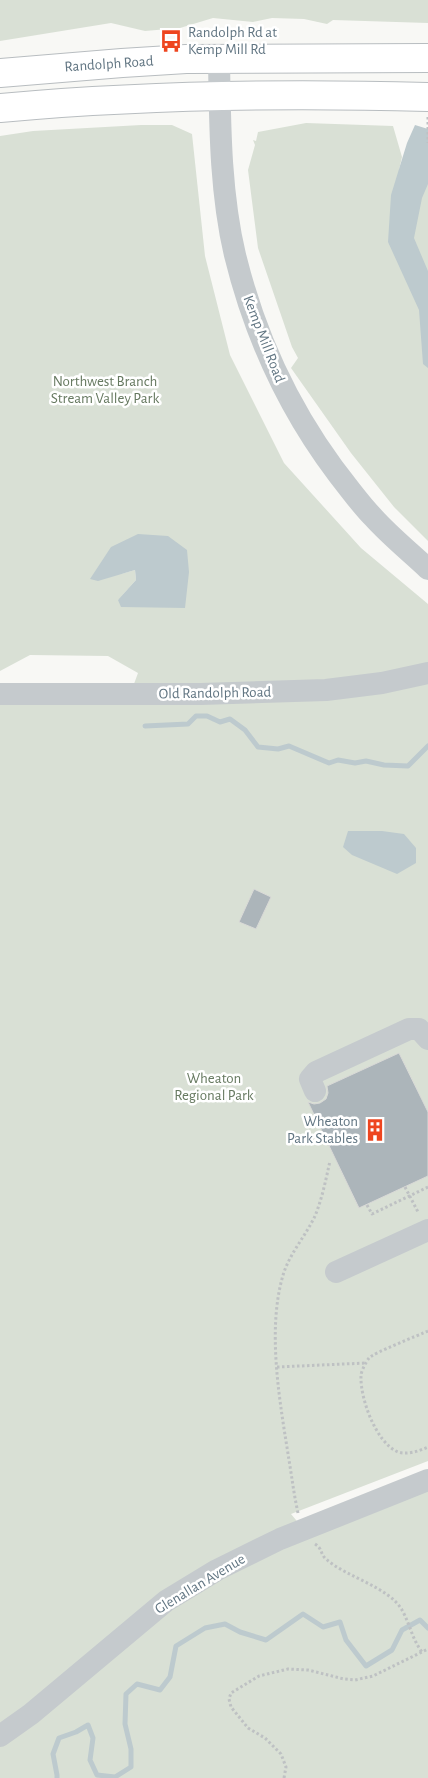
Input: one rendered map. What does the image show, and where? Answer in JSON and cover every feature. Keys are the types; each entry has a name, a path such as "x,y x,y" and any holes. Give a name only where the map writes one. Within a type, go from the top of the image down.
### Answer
{"main road":[{"name":"Randolph Road","path":"0,73 122,63 219,59 428,58"},
{"path":"0,108 89,102 323,94 428,97"}],"street":[{"name":"Kemp Mill Road","path":"219,59 224,185 235,254 257,330 280,380 313,440 338,475 372,517 428,569"},
{"name":"Old Randolph Road","path":"0,694 201,694 326,690 382,683 428,673"},
{"path":"315,1091 310,1079 316,1072 409,1029 420,1029 428,1039"},
{"path":"336,1272 423,1221"},
{"name":"Glenallan Avenue","path":"0,1736 31,1714 166,1601 217,1570 280,1539 428,1480"}],"path":[{"path":"428,116 428,143"},
{"path":"330,1161 323,1192 315,1215 285,1270 278,1293 275,1322 277,1368 292,1487 304,1530 311,1542 320,1548 324,1558 392,1597 402,1610 416,1644 422,1652"},
{"path":"405,1187 423,1221"},
{"path":"367,1205 372,1214 428,1187"},
{"path":"428,1331 370,1357 361,1374 362,1393 373,1423 383,1441 399,1452 415,1453 428,1447"},
{"path":"277,1368 366,1364"},
{"path":"284,1778 286,1767 281,1754 265,1738 248,1728 231,1707 229,1699 231,1693 259,1676 288,1669 308,1670 355,1680 373,1676 428,1649"}],"green space":[{"path":"0,0 428,0 428,23 333,20 327,24 304,19 272,18 253,22 213,18 180,28 145,31 111,23 0,41"},
{"path":"306,123 393,126 402,157 399,170 428,172 428,541 394,507 351,453 291,368 298,358 292,347 258,248 248,170 255,145 253,140 256,141 258,132"},
{"path":"172,125 192,134 205,256 230,355 284,463 361,548 428,604 428,1461 291,1514 301,1526 428,1476 428,1778 0,1778 0,694 131,692 138,673 108,656 30,655 0,671 0,136 33,131","holes":["157,558 118,600 136,580 135,570 121,574"]}],"shaded area":[{"path":"415,125 428,129 428,184 422,198 414,238 428,271 428,368 423,364 419,310 388,242 391,195 407,143"},
{"path":"138,534 168,536 187,550 189,572 185,608 121,607 118,600 136,580 135,570 98,581 90,579 111,547"},
{"path":"348,831 382,831 404,834 416,848 416,863 397,874 352,855 343,847"}],"building":[{"path":"254,889 271,897 256,929 239,922"},
{"name":"Wheaton Park Stables","path":"399,1053 428,1112 428,1176 359,1208 308,1102 320,1103 326,1099 328,1093 327,1086"}],"waterway":[{"path":"145,726 188,724 196,716 207,716 220,722 230,719 245,730 258,747 278,749 289,746 329,763 338,760 355,763 366,761 384,765 408,766 428,746"},
{"path":"57,1778 53,1754 59,1738 88,1725 93,1738 90,1760 97,1775 115,1777 131,1767 131,1749 125,1724 126,1694 137,1684 160,1690 170,1677 176,1646 205,1628 225,1624 240,1632 266,1640 303,1614 323,1627 340,1622 346,1640 366,1666 392,1650 402,1630 420,1620 428,1628"}],"place":[{"name":"Randolph Rd at Kemp Mill Rd","path":"171,41"},
{"name":"Wheaton Park Stables","path":"375,1130"}],"park label":[{"name":"Northwest Branch Stream Valley Park","path":"105,390"},
{"name":"Wheaton Regional Park","path":"214,1086"}]}
